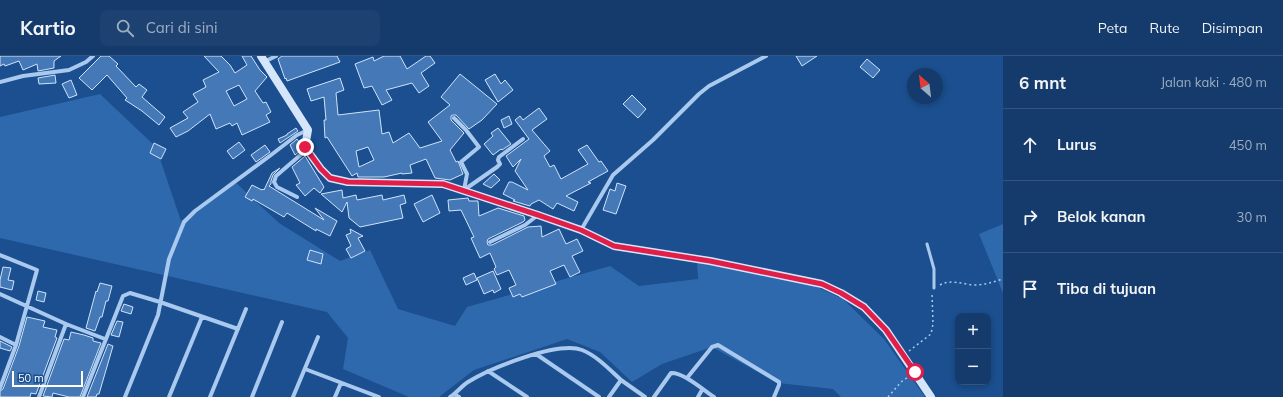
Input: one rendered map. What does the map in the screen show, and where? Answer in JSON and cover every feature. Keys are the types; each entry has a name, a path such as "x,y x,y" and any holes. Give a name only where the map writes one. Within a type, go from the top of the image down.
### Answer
{"street":[{"path":"0,82 23,76 69,70 86,62 93,56"},
{"path":"276,56 263,59 308,130 304,152 276,176 274,182 277,187 297,197"},
{"path":"581,230 613,175 653,140 698,94 709,86 766,56"},
{"path":"454,118 466,130 479,147 460,162 466,174 464,190"},
{"path":"125,397 158,315 168,259 184,222 195,211 258,164 297,136 308,130"},
{"path":"464,190 497,167 500,164 498,160 499,157 523,139"},
{"path":"305,147 321,169 330,178 348,182 443,184 581,230 614,246 710,261 822,284 841,293 864,307 886,330 931,397"},
{"path":"490,242 525,225 538,215"},
{"path":"0,254 37,270 16,345 2,376 0,388"},
{"path":"83,397 105,339 125,294 130,293 160,302 238,329"},
{"path":"0,294 66,324 105,339"},
{"path":"210,397 246,309"},
{"path":"168,397 202,317"},
{"path":"252,397 282,322"},
{"path":"39,397 66,324"},
{"path":"0,337 16,345"},
{"path":"293,397 318,337"},
{"path":"686,378 712,347 718,345 779,382 780,385 774,397"},
{"path":"452,395 468,382 488,371 548,350 566,348 582,350 599,360 621,380 645,397"},
{"path":"536,354 599,397"},
{"path":"305,369 379,397"},
{"path":"488,371 526,397"},
{"path":"654,397 673,372 686,378 714,397"},
{"path":"610,397 621,380"},
{"path":"335,397 341,383"},
{"path":"698,397 702,390"},
{"path":"452,395 459,397"}],"lane":[{"path":"928,244 934,269 934,288"}],"path":[{"path":"903,355 931,334 933,324 931,295 934,288 946,282 990,284 1003,279"},
{"path":"888,397 901,382 915,372"}],"shaded area":[{"path":"100,94 156,147 181,221 233,180 279,223 340,261 370,250 398,309 455,326 467,307 610,266 639,286 698,279 697,262 806,282 843,299 884,339 925,397 841,397 833,389 778,383 712,347 662,364 632,382 600,352 567,339 474,370 439,397 409,397 343,369 348,338 327,312 0,238 0,117"},
{"path":"1003,224 1003,293 979,234"}],"building":[{"path":"0,56 61,56 54,61 54,68 38,71 37,64 23,70 19,61 5,66 4,64 0,66"},
{"path":"101,56 109,56 118,64 116,66 136,87 139,84 147,90 142,97 165,117 159,125 142,111 125,100 127,98 107,75 92,90 79,78"},
{"path":"204,56 221,56 230,65 235,73 247,65 242,56 251,56 260,70 267,77 255,91 263,103 266,102 271,112 266,115 270,122 242,135 237,123 232,126 230,123 216,129 210,114 188,131 176,137 170,128 188,118 183,112 198,102 193,94 206,87 203,80 219,72","holes":["239,85 247,99 234,106 226,91"]},
{"path":"282,56 337,56 340,62 287,81 278,59"},
{"path":"384,56 400,56 407,69 426,56 430,56 435,63 421,73 429,86 419,93 412,83 386,90 392,100 382,105 372,86 364,88 355,64 373,57 374,61"},
{"path":"796,56 817,56 802,66"},
{"path":"867,59 880,70 873,78 860,67"},
{"path":"460,74 497,104 482,120 469,129 456,115 451,116 451,120 464,133 450,150 456,162 458,161 463,174 450,180 435,178 426,159 410,165 412,173 402,173 384,177 358,177 357,173 352,176 327,137 325,138 324,120 326,120 324,97 311,101 307,89 340,78 344,90 336,93 338,115 379,110 382,134 389,132 393,143 409,133 420,148 442,141 428,122 450,105 441,97","holes":["368,147 374,160 359,167 356,151"]},
{"path":"495,74 501,84 505,80 513,90 498,102 485,80"},
{"path":"55,75 56,83 39,84 38,78"},
{"path":"71,80 77,95 69,98 62,84"},
{"path":"632,95 646,109 638,118 623,104"},
{"path":"539,108 547,119 532,130 550,151 544,156 550,167 554,165 561,179 588,164 578,150 587,145 599,162 601,161 608,171 588,182 591,183 566,196 578,202 574,211 557,203 553,209 539,200 530,206 513,201 515,200 503,194 509,182 528,190 515,171 521,159 513,167 506,156 529,139 515,120 520,116 523,120"},
{"path":"509,116 512,124 504,128 501,120"},
{"path":"296,128 298,131 280,143 278,139 287,135"},
{"path":"498,128 511,144 493,155 484,144 493,136 491,133"},
{"path":"297,139 301,150 295,155 290,145"},
{"path":"239,142 245,150 233,159 227,151"},
{"path":"154,143 166,149 161,159 150,153"},
{"path":"265,145 270,152 256,162 251,155"},
{"path":"305,156 324,187 320,193 314,188 305,196 296,185 300,183 292,167"},
{"path":"280,168 273,175 269,186 324,220 315,208 337,221 330,236 316,229 316,231 287,213 284,217 253,199 252,201 245,197 252,185 264,190 272,173"},
{"path":"494,174 500,180 491,188 483,184"},
{"path":"617,183 626,186 616,214 603,210 610,189 615,191"},
{"path":"342,190 343,198 356,195 357,200 382,195 383,200 404,195 406,203 400,205 403,218 360,227 349,218 347,202 342,212 321,194"},
{"path":"432,195 440,213 423,222 414,204"},
{"path":"468,198 469,201 478,201 479,216 498,208 524,216 525,220 523,222 488,239 488,245 492,245 528,227 541,226 542,237 559,229 566,244 577,239 583,251 572,256 580,272 570,277 564,265 550,271 556,284 522,297 520,294 513,297 509,288 516,285 509,270 497,275 494,269 496,267 490,253 480,258 471,238 474,237 461,210 449,211 448,200"},
{"path":"350,229 363,236 358,238 365,251 351,258 346,249 351,246 346,235 351,233"},
{"path":"310,250 323,254 321,264 307,260"},
{"path":"3,267 11,268 8,280 14,281 12,290 0,287"},
{"path":"493,271 501,289 494,293 493,290 484,294 477,278"},
{"path":"474,273 477,280 466,285 463,278"},
{"path":"100,283 112,286 102,317 100,317 95,331 86,328 96,291 97,292"},
{"path":"38,291 46,293 44,302 36,300"},
{"path":"124,304 133,307 131,314 121,311"},
{"path":"27,317 45,321 43,327 57,330 55,337 57,338 36,394 31,393 30,397 0,397 0,391 3,389 19,346"},
{"path":"117,321 123,322 119,337 111,335"},
{"path":"71,332 93,338 93,341 101,343 80,397 69,397 53,393 52,397 43,396 64,339 69,340"},
{"path":"0,341 12,347 10,351 0,348"},
{"path":"108,344 113,346 99,394 97,394 96,397 87,397"}],"route":[{"path":"305,147 321,169 330,178 348,182 443,184 581,230 614,246 710,261 822,284 841,293 864,307 886,330 915,372"}]}
